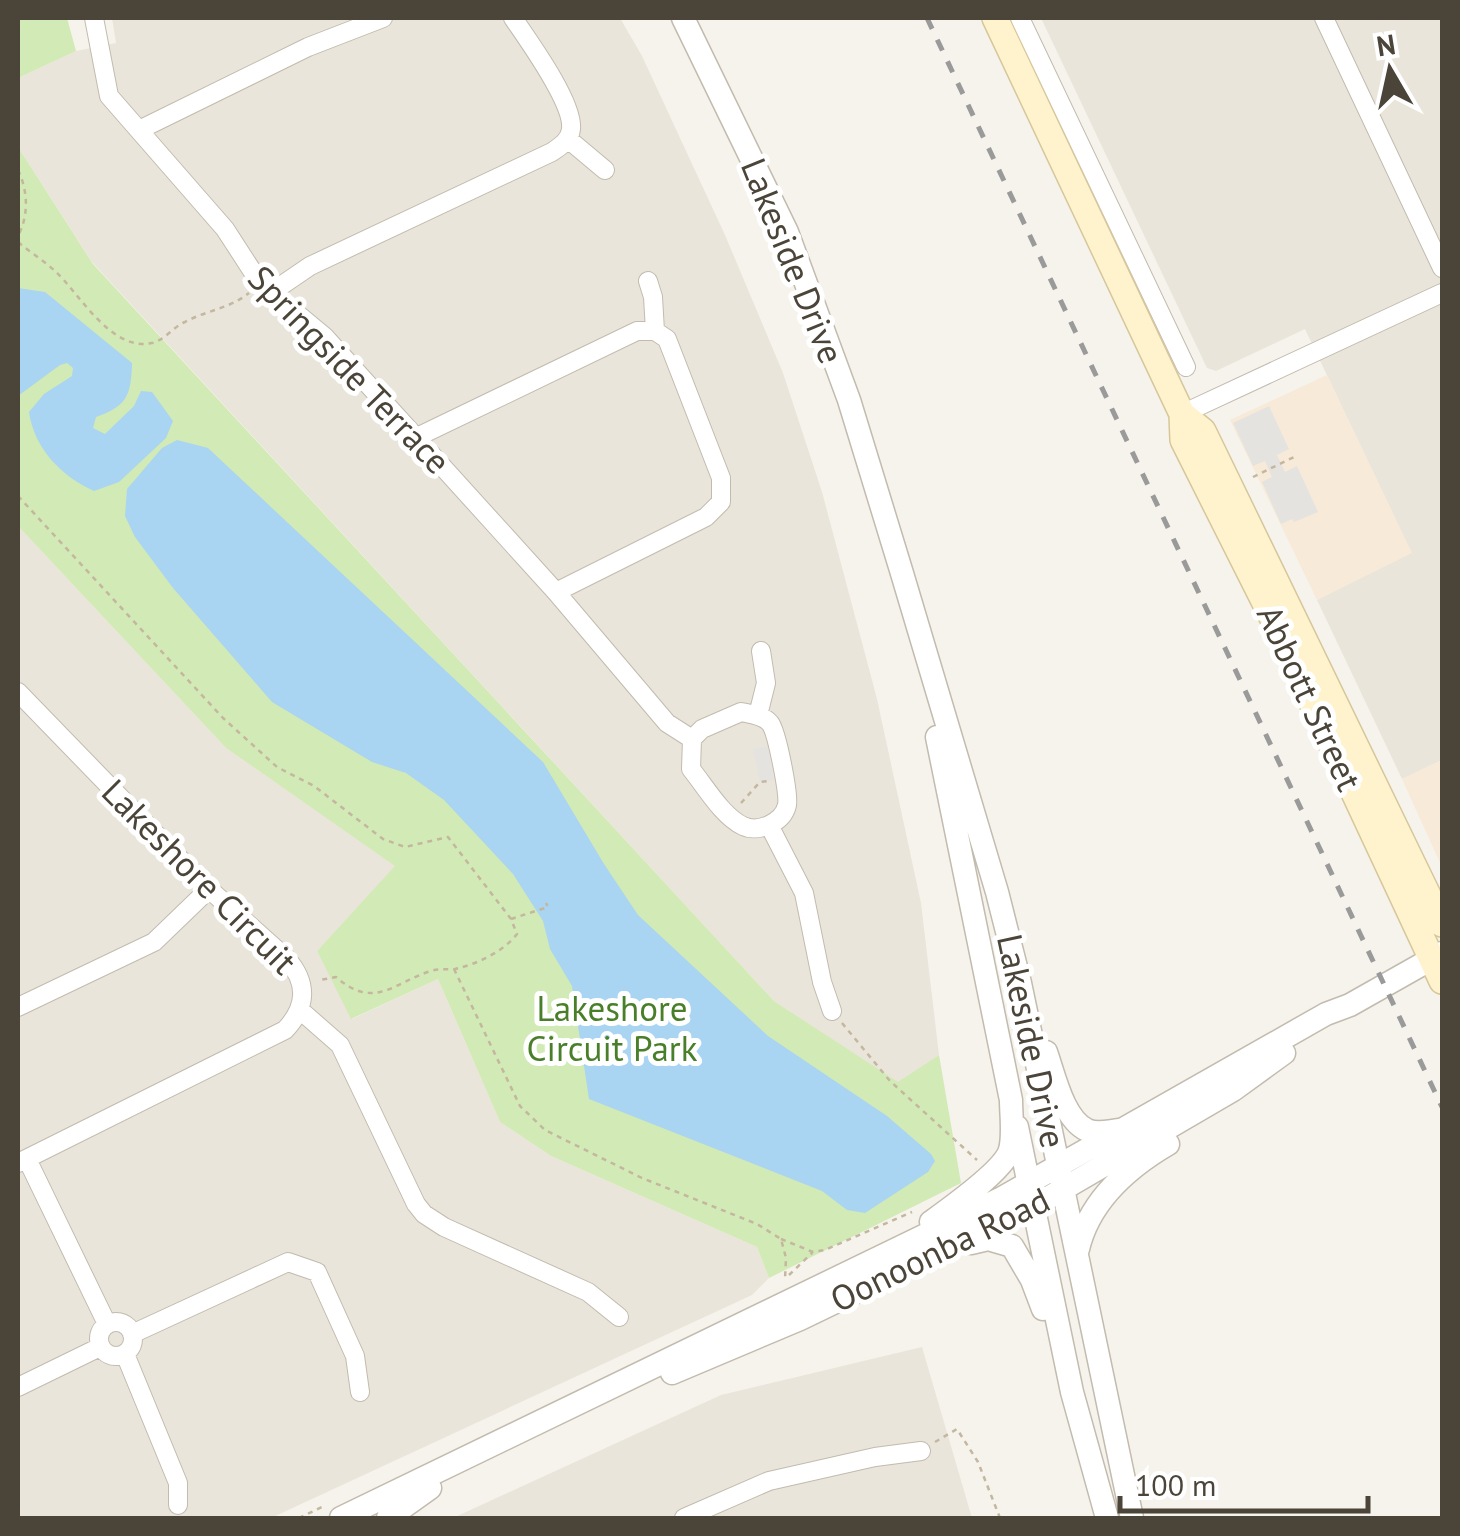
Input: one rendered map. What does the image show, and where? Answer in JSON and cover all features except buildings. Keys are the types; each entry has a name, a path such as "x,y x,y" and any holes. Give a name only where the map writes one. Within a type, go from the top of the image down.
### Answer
{"main road":[{"name":"Abbott Street","path":"995,18 1038,83 1155,330 1182,414 1182,440 1439,964"},
{"name":"Abbott Street","path":"1182,414 1203,431 1442,924"}],"street":[{"name":"Springside Terrace","path":"94,18 109,96 225,229 264,289 325,337 556,592 667,723 692,739"},
{"path":"140,130 308,47 382,18"},
{"path":"264,289 552,152 568,139 570,118 546,67 513,18"},
{"name":"Lakeside Drive","path":"682,18 787,232 849,400 901,570 997,892 1020,983 1132,1518"},
{"name":"Abbott Street","path":"1020,18 1038,83"},
{"path":"1324,18 1442,268"},
{"path":"568,139 604,170"},
{"path":"648,281 654,298 655,330"},
{"path":"1182,414 1442,293"},
{"path":"417,437 637,330 655,330 666,338 721,478 721,502 706,517 556,592"},
{"name":"Abbott Street","path":"1155,330 1186,367"},
{"name":"Lakeside Drive","path":"901,570 1072,1392 1107,1518"},
{"path":"758,715 766,683 761,651"},
{"name":"Lakeshore Circuit","path":"18,692 209,889 287,959 302,984 300,1010 285,1030 22,1161"},
{"path":"741,712 769,722 775,733 788,803 780,818 756,828 743,826 730,815 691,769 692,739 702,729 741,712"},
{"path":"770,825 804,893 822,982 832,1011"},
{"path":"18,1007 154,942 209,889"},
{"name":"Oonoonba Road","path":"1061,1178 1129,1128 1326,1014 1439,964"},
{"path":"1020,983 1066,1106 1079,1124 1100,1133 1129,1128"},
{"name":"Oonoonba Road","path":"556,1416 671,1374 800,1319 952,1247 1061,1178 1234,1090 1279,1056 1335,1022 1350,1005"},
{"path":"300,1010 340,1044 408,1189 424,1214 444,1227 588,1292 620,1317"},
{"path":"1076,1258 1090,1212 1120,1180 1182,1135 1234,1090"},
{"name":"Lakeside Drive","path":"865,1264 939,1216 1005,1158 1010,1149 1011,1100"},
{"path":"22,1161 106,1324"},
{"name":"Oonoonba Road","path":"341,1518 865,1264 1032,1195"},
{"path":"952,1247 988,1239 1012,1246 1032,1280 1072,1392"},
{"path":"132,1334 288,1262 317,1272 355,1356 360,1392"},
{"path":"106,1324 125,1324 132,1334 132,1344 124,1354"},
{"path":"106,1324 98,1336 100,1347 108,1354 124,1354"},
{"path":"18,1387 100,1347"},
{"path":"124,1354 178,1483 178,1505"},
{"path":"684,1518 714,1512 768,1481 921,1451"},
{"name":"Oonoonba Road","path":"388,1518 473,1456"}],"path":[{"path":"18,170 26,202 18,236"},
{"path":"18,242 59,274 108,327 142,344 158,342 193,318 227,308 264,289"},
{"path":"1253,477 1294,457"},
{"path":"18,496 224,718 277,767 314,786 383,839 405,847 448,837 512,918 516,934 506,948 462,967 432,970 396,989 377,994 357,990 336,978 302,984"},
{"path":"730,815 760,782 783,778"},
{"path":"512,918 548,907 546,903"},
{"path":"832,1011 890,1082 982,1166"},
{"path":"781,1239 812,1252 825,1250 924,1206"},
{"path":"787,1277 812,1252"},
{"path":"921,1451 957,1429 978,1462 1000,1518"}],"shaded area":[{"path":"112,18 620,18 642,56 725,235 783,373 822,492 877,699 921,903 939,1055 898,1083 774,1001 92,262 18,147 18,78 76,51 116,43"},
{"path":"1041,18 1442,18 1442,760 1402,779 1317,600 1411,552 1305,329 1216,371 1207,368"},
{"path":"1327,375 1412,553 1317,600 1230,420"},
{"path":"1269,406 1289,449 1277,455 1285,472 1297,466 1318,512 1294,522 1292,519 1281,524 1262,482 1272,477 1265,461 1253,466 1233,423"},
{"path":"18,526 226,748 396,866 317,951 352,1019 438,979 500,1122 551,1156 757,1247 769,1278 752,1295 271,1518 18,1518"},
{"path":"768,746 774,780 760,782 753,749"},
{"path":"1442,760 1442,867 1402,779"},
{"path":"922,1347 972,1518 453,1518 721,1395"}],"green space":[{"path":"18,18 67,18 76,51 18,78"},
{"name":"Lakeshore Circuit Park","path":"18,147 93,264 774,1001 898,1082 939,1055 961,1183 769,1278 757,1247 551,1156 500,1122 438,979 351,1019 317,951 395,866 226,748 18,526"}],"water":[{"path":"18,288 45,292 132,363 125,398 115,409 96,417 93,428 105,434 134,406 141,391 152,392 173,421 166,438 119,482 94,491 60,469 43,449 29,412 44,394 72,376 73,368 67,363 60,365 18,396"},
{"path":"177,440 208,448 543,762 638,915 768,1036 887,1116 931,1154 935,1161 928,1172 865,1213 847,1210 822,1191 589,1099 572,986 550,949 543,921 513,874 444,800 406,773 372,762 272,702 173,588 135,537 125,516 127,489 162,448"}],"railway":[{"path":"927,18 1442,1107"}]}
